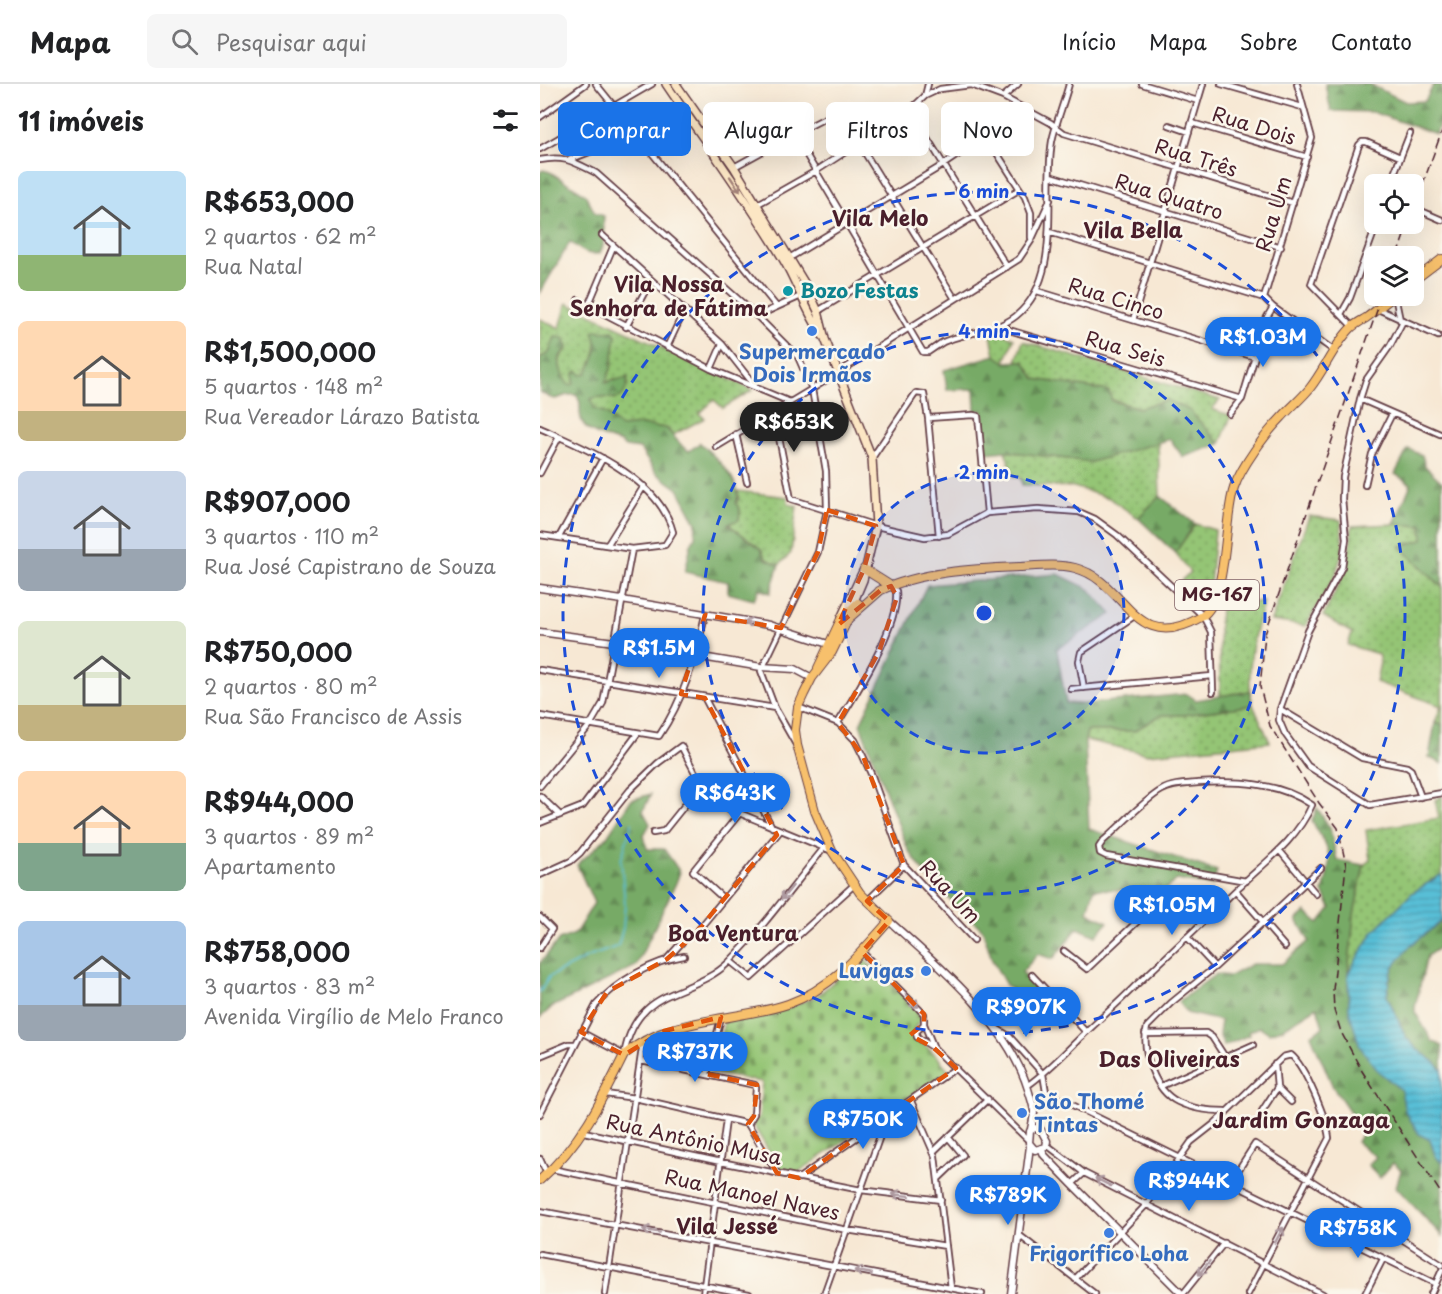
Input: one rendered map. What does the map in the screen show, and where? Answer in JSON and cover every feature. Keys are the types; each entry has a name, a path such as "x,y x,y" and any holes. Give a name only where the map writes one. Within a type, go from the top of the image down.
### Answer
{"main road":[{"path":"666,84 681,102"},
{"path":"676,84 685,102"},
{"path":"691,113 703,126"},
{"path":"691,115 701,135 791,257 818,311 825,339 872,458 876,526 863,579 837,639"},
{"path":"726,156 784,261 813,321 825,339"},
{"path":"1424,272 1442,258"},
{"name":"MG-167","path":"841,619 866,598 891,586 951,572 1064,566 1093,575 1136,615 1152,626 1162,629 1176,628 1203,616 1216,599 1220,586 1227,515 1239,476 1268,433 1310,388 1333,350 1352,326 1381,306"},
{"path":"864,569 891,586"},
{"name":"MG-167","path":"864,569 798,707 795,730 815,811 828,850 867,901 890,921"},
{"name":"MG-167","path":"814,675 832,652 848,619 881,590"},
{"path":"828,644 832,652"},
{"path":"540,1180 562,1159 584,1132 624,1055 644,1040 664,1031 775,1007 803,997 825,984 862,952 890,921"}],"street":[{"path":"540,117 586,84"},
{"path":"596,84 611,102"},
{"path":"621,102 652,84"},
{"path":"925,96 928,84"},
{"path":"1003,97 1018,84"},
{"path":"807,156 923,352 928,352 942,343 1003,324 1015,317 1037,291 1044,266 1049,232 1053,140 1069,84"},
{"name":"Rua Dois","path":"1142,84 1198,101"},
{"path":"1133,320 1203,84"},
{"path":"1221,84 1302,107 1297,84"},
{"path":"919,102 940,89 971,85 1003,97 1057,128"},
{"name":"Rua Um","path":"1264,298 1312,138 1302,107"},
{"name":"Rua Dois","path":"1192,123 1307,157"},
{"path":"1169,125 1189,132"},
{"name":"Rua Três","path":"1057,128 1064,133 1293,203"},
{"path":"1394,174 1410,133"},
{"path":"791,257 943,165 986,136 1020,189 1030,213 1031,241"},
{"path":"540,149 558,139"},
{"path":"929,142 1007,267"},
{"path":"1352,326 1311,284 1359,145 1362,142 1400,157"},
{"path":"569,160 579,156"},
{"path":"654,156 776,306"},
{"path":"734,167 754,156"},
{"path":"755,207 839,156"},
{"path":"868,156 955,299"},
{"path":"540,160 555,157 569,160 596,172 757,316 798,357 812,389 826,471 827,510 818,552 761,667 775,708 797,745"},
{"name":"Rua Quatro","path":"1050,176 1281,247"},
{"path":"818,311 1020,189"},
{"path":"716,447 1019,259 1031,241 1050,200"},
{"path":"1424,212 1442,220"},
{"path":"1049,232 1264,298 1333,350"},
{"path":"1341,314 1350,298 1373,234"},
{"path":"602,235 722,344 756,388"},
{"path":"588,306 613,247"},
{"path":"626,327 651,280"},
{"name":"Rua Cinco","path":"1037,291 1255,357"},
{"path":"757,316 801,296"},
{"path":"578,300 626,327 711,369 790,402"},
{"path":"1398,306 1401,320 1395,338 1366,380 1343,477 1342,499 1346,539 1342,567 1308,631 1280,709 1279,720 1300,757 1317,773 1370,805 1442,793"},
{"path":"1230,414 1242,399 1267,317 1273,307"},
{"path":"1377,309 1438,336"},
{"path":"667,347 684,311"},
{"name":"Rua Seis","path":"1003,324 1009,330 1242,399"},
{"path":"711,369 722,344"},
{"path":"872,458 916,393 924,393 939,536"},
{"path":"1360,399 1440,434"},
{"path":"774,412 791,499 915,536 939,536 956,530 987,513 1038,509 1079,512 1095,519 1117,535 1203,616 1211,632 1213,692"},
{"path":"1365,485 1372,454 1392,414"},
{"path":"928,418 973,415 979,418 987,513"},
{"path":"540,428 603,458 644,486 669,517 673,532 665,545 632,549 540,535"},
{"path":"736,434 747,482"},
{"path":"540,473 559,437"},
{"path":"559,537 603,458"},
{"path":"608,544 644,486"},
{"path":"540,786 590,726 603,703 632,549"},
{"path":"838,723 879,652 896,603 896,591 891,586"},
{"path":"540,588 782,628 828,644"},
{"path":"540,716 659,736 681,694 696,656 705,615"},
{"path":"1084,688 1079,661 1081,652 1136,615"},
{"path":"540,632 761,667 795,669 814,675"},
{"path":"540,670 705,699 775,708"},
{"path":"1071,689 1212,676"},
{"path":"705,699 772,826"},
{"path":"798,707 838,723 855,740 872,776 904,865 867,901"},
{"path":"1280,709 1365,759 1407,767 1411,770 1421,797"},
{"path":"540,823 583,806 638,733"},
{"path":"540,875 571,861 580,853 630,790 658,763 681,746 710,801 828,850 718,972 656,1001 636,1023 626,1044 624,1055 581,1032"},
{"path":"1027,1086 1043,1074 1279,850 1297,832 1312,805 1281,790 1248,783 1229,781 1173,786 1157,793 1103,841 1099,847 1100,853 1106,856 1246,881"},
{"path":"653,833 664,831 701,785"},
{"path":"540,796 560,815"},
{"path":"724,899 693,871 739,813"},
{"path":"667,959 684,940 695,934 780,831"},
{"path":"1279,850 1316,894"},
{"name":"Rua Um","path":"904,865 974,940"},
{"path":"1225,1112 1207,1110 1170,1098 1161,1086 1147,1057 1145,1034 1150,1023 1215,967 1321,868"},
{"path":"730,961 752,978 854,885"},
{"path":"1236,891 1285,947"},
{"path":"1127,895 1214,912"},
{"path":"1064,951 1087,969 1158,901"},
{"path":"540,917 552,929 540,948"},
{"path":"890,921 968,995 994,1027 1043,1074 1046,1092 1034,1110 1011,1294"},
{"path":"1187,937 1215,967"},
{"path":"862,952 924,1014 924,1024 934,1048"},
{"path":"540,1114 581,1032 596,1005 607,992 667,959 684,956"},
{"path":"1032,975 1086,1032"},
{"path":"707,1074 721,1018"},
{"path":"924,1024 917,1029 915,1034 921,1041 934,1048 956,1068 1029,1143 1043,1148 1084,1173 1323,1294"},
{"path":"1145,1034 1206,1033 1212,1037 1225,1057"},
{"path":"1006,1037 1047,1141 1043,1148 1028,1161"},
{"path":"605,1294 644,1040"},
{"path":"540,1056 569,1044 575,1044"},
{"path":"691,1045 712,1051"},
{"path":"1161,1086 1253,1046"},
{"path":"1075,1279 1147,1204 1191,1143 1214,1124 1275,1064 1283,1057 1291,1055 1297,1060 1308,1078 1329,1134 1328,1141 1248,1294"},
{"path":"641,1061 753,1084 756,1088 754,1114 748,1124"},
{"path":"1262,1111 1277,1088 1275,1064"},
{"path":"799,1178 956,1068"},
{"path":"1277,1088 1291,1102"},
{"path":"1046,1092 1436,1284"},
{"path":"605,1094 635,1098 748,1124 777,1173"},
{"path":"934,1151 988,1099"},
{"path":"911,1101 934,1151 951,1288"},
{"path":"824,1294 887,1118"},
{"path":"703,1294 726,1119"},
{"path":"1031,1129 1041,1130"},
{"name":"Rua Antônio Musa","path":"584,1132 861,1190 941,1200"},
{"path":"938,1179 963,1155 948,1137"},
{"path":"1230,1183 1255,1144 1442,1265"},
{"path":"1043,1148 1044,1155 1183,1294 1224,1243"},
{"path":"540,1159 550,1171"},
{"name":"Rua Manoel Naves","path":"550,1171 847,1230 946,1246"},
{"path":"1072,1184 1084,1173"},
{"path":"540,1211 982,1294"},
{"path":"1019,1234 1095,1294"},
{"path":"540,1254 749,1294"},
{"path":"1365,1294 1383,1259"},
{"path":"1431,1294 1442,1270"}],"highlighted area":[{"path":"827,510 876,526 864,569 838,625 881,590 891,586 897,597 879,652 838,723 863,756 904,865 867,901 889,921 862,952 924,1014 924,1024 910,1035 934,1048 956,1068 799,1178 777,1173 748,1124 754,1116 757,1085 707,1074 721,1017 664,1031 624,1055 581,1032 607,992 667,959 695,934 777,835 705,698 681,694 705,615 781,628 818,552"}],"green space":[{"path":"1325,84 1369,84 1406,102 1425,101 1434,84 1442,84 1442,117 1436,134 1372,112 1331,111"},
{"path":"543,170 585,194 595,213 604,216 604,239 600,253 595,254 584,252 570,242 540,293 540,172"},
{"path":"567,303 753,390 723,408 714,400 699,414 705,418 673,435 666,428 641,425 620,427 608,415 594,409 591,399 616,398 624,392 628,383 614,379 604,384 611,369 616,335 598,343 593,364 586,374 581,375 574,384 569,386 560,368 560,359 565,352 555,337 549,353 540,358 540,319 560,328"},
{"path":"613,331 616,335 611,369 605,383 628,377 626,388 619,398 591,399 594,408 608,415 620,427 641,425 666,428 684,448 689,451 699,442 719,461 732,478 738,495 736,503 740,510 739,520 728,524 761,549 766,559 779,565 770,593 759,589 754,600 728,593 728,582 685,572 691,544 695,537 696,523 678,489 656,473 640,449 625,447 621,443 589,430 581,420 576,395 566,395 556,399 540,392 540,358 549,353 555,337 564,338 568,347 561,355 559,362 563,376 569,385 574,384 574,373 578,371 581,375 586,374 589,369 596,348 593,332"},
{"path":"997,332 1014,338 1005,362 995,355 991,335"},
{"path":"1023,341 1220,400 1212,409 1231,416 1220,444 1189,410 1167,400 1139,408 1065,385 1035,379 1024,361 1016,361"},
{"path":"995,355 1005,362 1024,361 1035,379 1109,391 1112,401 1139,408 1167,400 1189,410 1220,444 1183,457 1170,439 1091,462 1005,451 987,453 982,410 975,411 974,389 947,390 944,370"},
{"path":"1158,442 1160,496 1138,518 1109,498 1074,487 1022,485 1021,478 1014,477 1005,451 1091,462"},
{"path":"1408,449 1422,455 1425,466 1442,482 1442,587 1400,546 1423,540 1422,526 1394,524 1411,484 1395,474"},
{"path":"738,491 788,497 788,504 797,506 791,553 779,565 766,559 761,549 727,523 739,520 740,510 736,503 739,498"},
{"path":"1160,496 1195,524 1175,553 1138,518"},
{"path":"1309,516 1341,520 1343,550 1335,576 1306,626 1271,621"},
{"path":"1195,524 1215,530 1210,586 1201,603 1178,584 1190,572 1175,553"},
{"path":"1394,524 1422,526 1423,540 1401,546 1442,587 1442,725 1435,723 1441,706 1376,682 1380,662 1378,654 1348,645 1352,633 1323,616 1344,573 1352,526"},
{"path":"1058,574 1089,589 1112,614 1057,649 1066,703 1083,704 1187,694 1196,700 1250,691 1253,705 1183,715 1161,715 1134,731 1087,731 1085,740 1089,829 1217,871 1212,886 1177,880 1154,898 1120,890 1094,889 1088,912 1108,922 1096,936 1078,928 1053,959 1038,954 1022,972 1034,984 1033,992 1048,1018 1039,1015 1006,985 992,960 983,930 932,883 908,850 860,724 927,585"},
{"path":"1264,602 1253,646 1250,691 1220,696 1221,603"},
{"path":"1253,705 1270,742 1148,754 1085,740 1087,731 1134,731 1161,715 1184,715"},
{"path":"1435,723 1442,725 1442,764 1429,757"},
{"path":"651,794 643,811 650,824 644,835 647,849 664,849 680,872 636,966 552,1007 540,1018 540,963 559,940 575,934 594,903 577,865 606,838 631,800"},
{"path":"1442,796 1442,874 1412,893 1374,931 1348,973 1354,914 1364,865 1370,860 1366,830 1439,818 1435,800"},
{"path":"1317,808 1330,828 1337,860 1364,865 1354,914 1348,973 1349,1011 1378,1071 1401,1090 1406,1112 1419,1134 1430,1140 1435,1155 1442,1164 1442,1236 1396,1187 1401,1170 1393,1163 1380,1178 1368,1165 1376,1157 1357,1142 1363,1131 1333,1087 1311,1035 1323,1027 1317,1007 1282,1029 1269,1033 1260,1027 1248,1032 1249,1035 1224,1046 1219,1034 1221,1021 1187,1013 1178,1002 1216,974 1230,976 1252,964 1282,964 1309,941 1297,920 1306,912 1319,923 1331,908 1323,892 1329,855 1312,821"},
{"path":"1442,921 1442,946 1427,956 1415,1012 1432,1041 1442,1046 1442,1070 1406,1037 1387,996 1394,966 1410,946"},
{"path":"862,957 924,1016 914,1028 913,1037 931,1050 949,1070 797,1173 779,1168 752,1123 759,1117 762,1082 712,1073 724,1022 791,1007 817,996"}],"water":[{"path":"1442,874 1442,921 1410,946 1394,966 1387,996 1406,1037 1442,1070 1442,1164 1435,1155 1430,1140 1419,1134 1405,1111 1401,1090 1378,1071 1360,1047 1349,1011 1348,973 1374,931 1412,893"}],"waterway":[{"path":"540,992 549,977 586,958 618,946 623,928 625,904 621,860 632,823"}],"railway":[{"path":"1424,181 1442,131"},
{"path":"1400,246 1405,234"},
{"path":"1379,306 1265,634 1260,687 1270,726 1319,803 1338,828 1346,865 1333,990 1334,1010 1341,1032 1362,1071 1442,1195"}],"place":[{"name":"Bozo Festas","path":"788,291"},
{"name":"Supermercado Dois Irmãos","path":"812,331"},
{"name":"Luvigas","path":"926,971"},
{"name":"São Thomé Tintas","path":"1022,1113"},
{"name":"Frigorífico Loha","path":"1109,1233"}],"district":[{"name":"Vila Melo","path":"880,219"},
{"name":"Vila Bella","path":"1133,231"},
{"name":"Vila Nossa Senhora de Fátima","path":"669,297"},
{"name":"Boa Ventura","path":"733,934"},
{"name":"Das Oliveiras","path":"1169,1060"},
{"name":"Jardim Gonzaga","path":"1301,1121"},
{"name":"Vila Jessé","path":"727,1227"}]}
